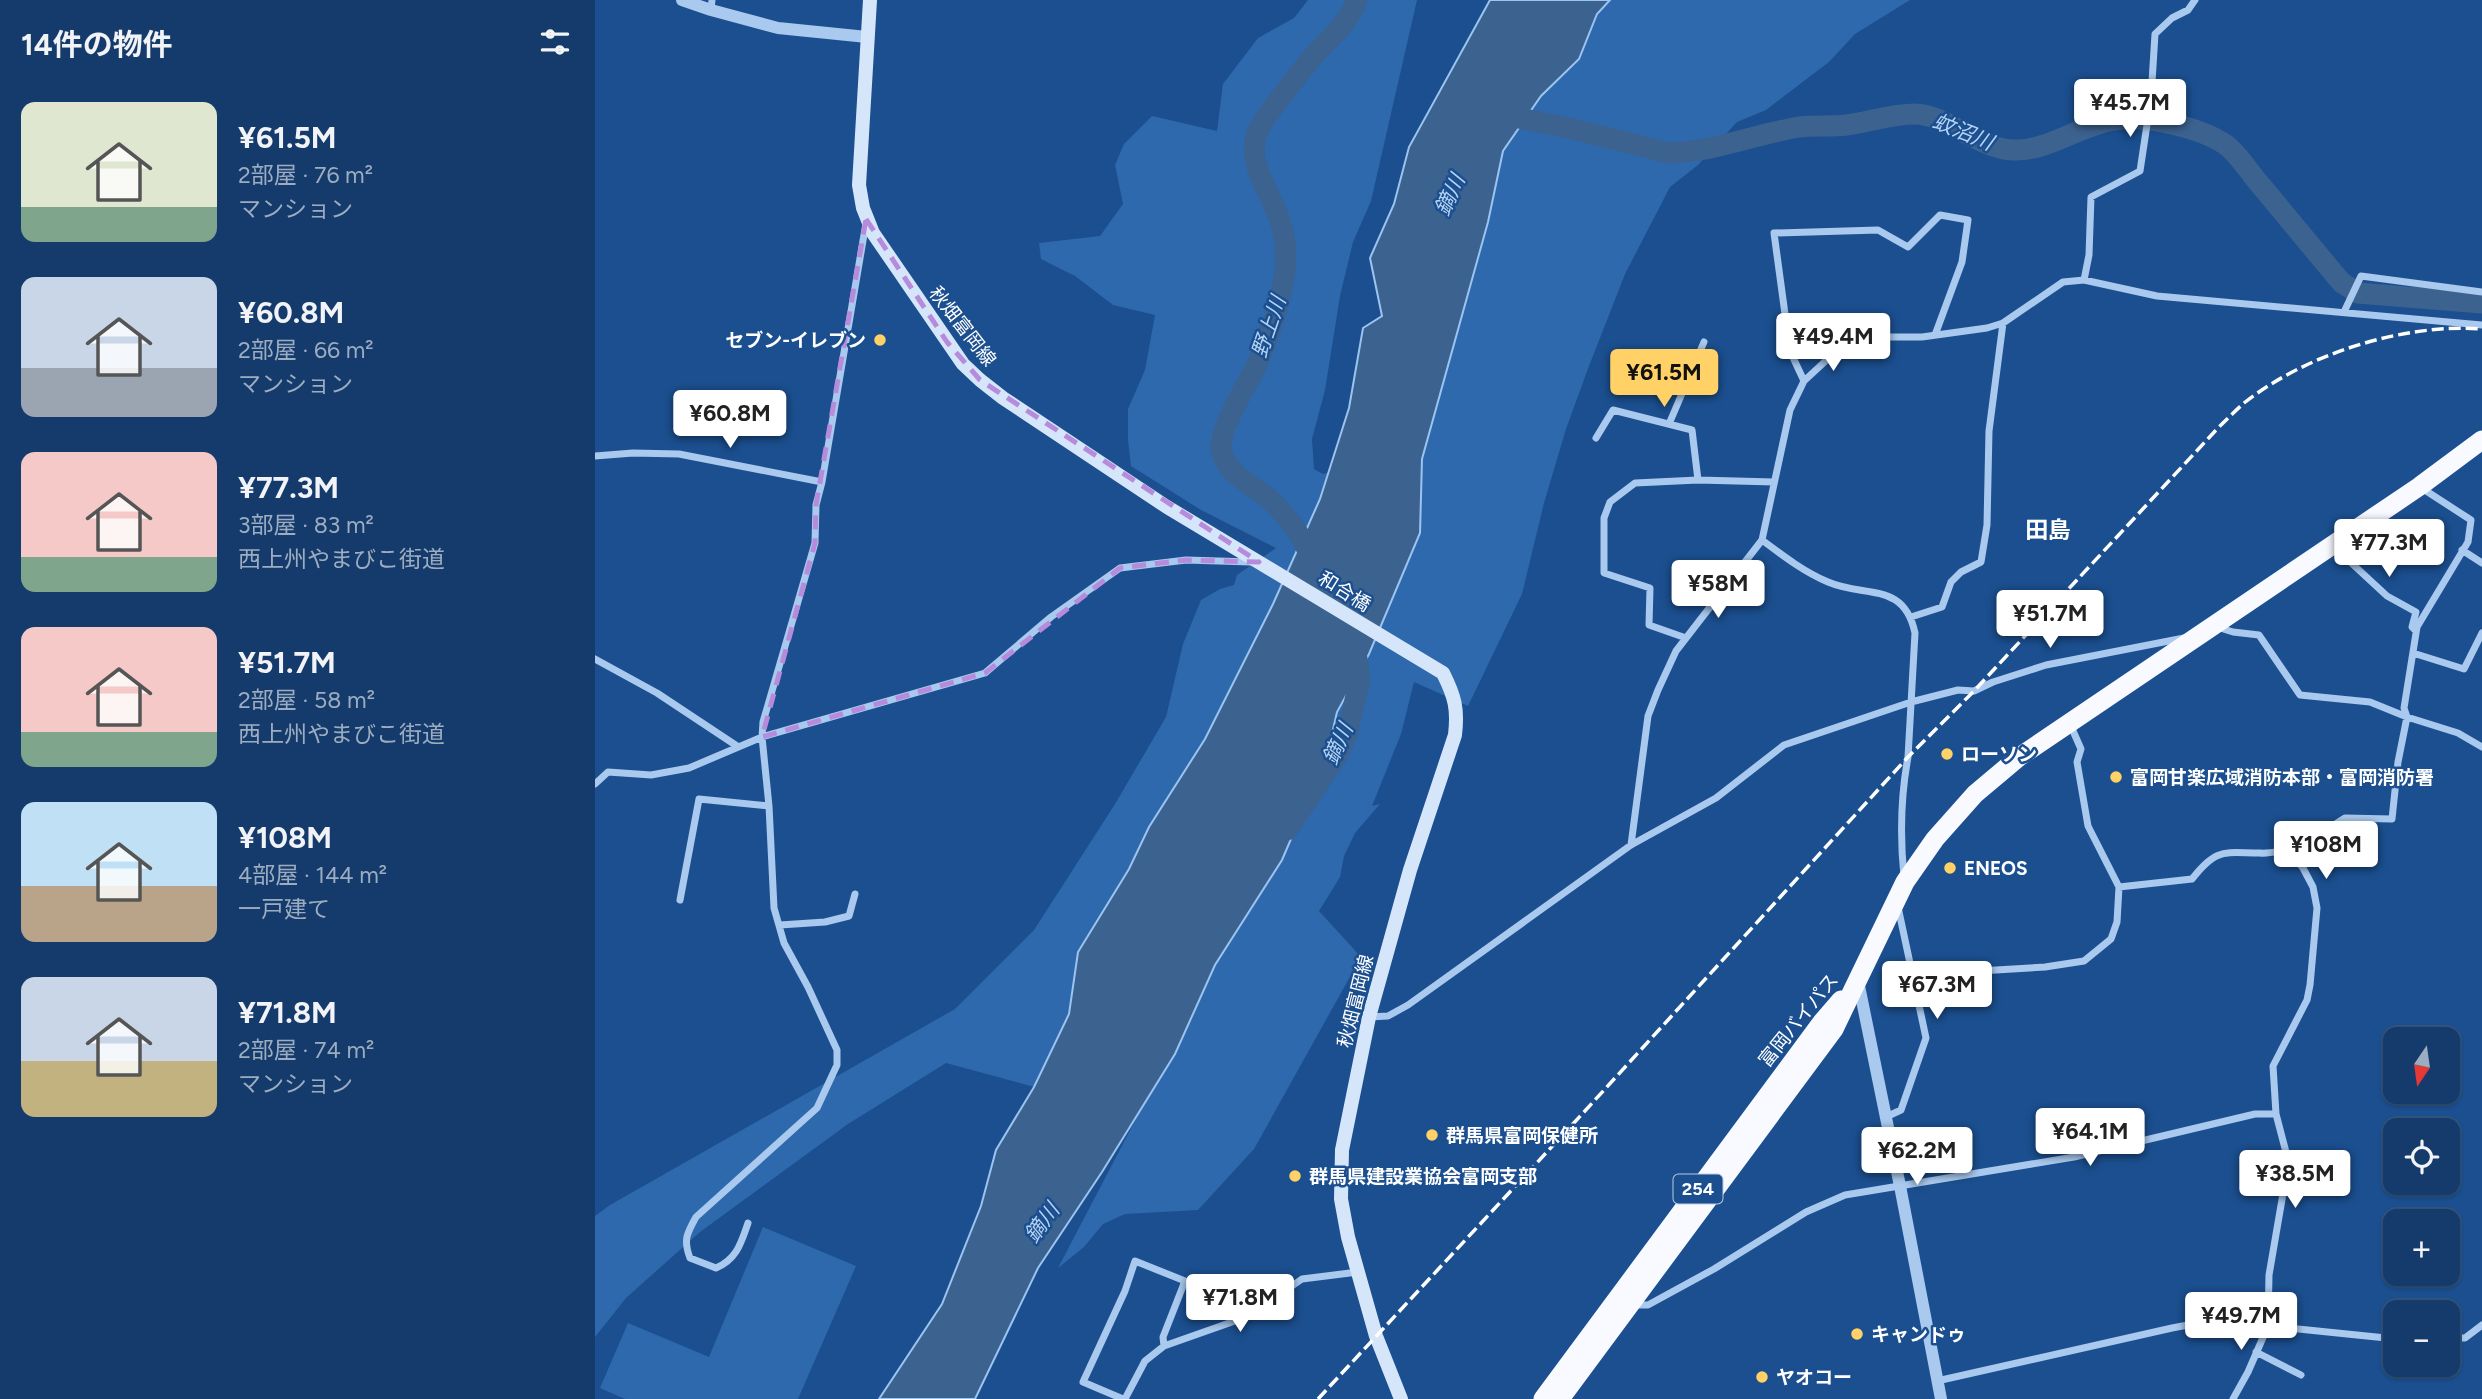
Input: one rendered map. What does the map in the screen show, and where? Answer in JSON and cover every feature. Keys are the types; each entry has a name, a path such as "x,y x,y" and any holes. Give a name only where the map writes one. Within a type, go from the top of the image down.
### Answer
{"highway":[{"name":"254","path":"1858,981 1901,891 1935,839 1975,794 2019,757 2420,486 2482,440"},
{"name":"富岡バイパス","path":"1560,1399 1834,1029 1858,981"},
{"name":"富岡バイパス","path":"1543,1399 1822,1022 1858,981"}],"main road":[{"name":"秋畑富岡線","path":"870,0 859,185 866,219 947,342 980,380 1167,507 1276,571"},
{"name":"和合橋","path":"1276,571 1393,643"},
{"name":"秋畑富岡線","path":"1393,643 1443,673 1454,694 1458,715 1455,735 1411,870 1369,1017 1342,1150 1341,1199 1358,1272 1376,1336 1401,1399"}],"street":[{"path":"682,0 712,5 778,28 867,37"},
{"path":"2084,280 2089,255 2091,197 2140,171 2151,98 2155,34 2172,18 2188,10 2195,0"},
{"path":"1804,381 1790,351 1774,233 1878,230 1908,247 1940,215 1968,220 1962,262 1935,335"},
{"path":"748,1223 738,1251 727,1263 716,1268 690,1258 685,1245 685,1235 696,1217 817,1108 837,1065 837,1050 784,943 774,908 769,806 762,737 763,722 815,543 816,505 823,482 866,219"},
{"path":"2344,312 2361,276 2482,292"},
{"path":"1631,845 1648,716 1676,651 1762,540 1790,410 1804,381 1846,342 1871,337 1935,335 1987,328 2003,323 2063,282 2084,280 2157,296 2482,325"},
{"path":"1911,617 1942,607 1951,582 1961,572 1981,562 1987,525 1989,431 2003,323"},
{"path":"1669,424 1704,342"},
{"path":"1596,438 1613,410 1692,430 1698,480"},
{"path":"595,456 679,454 823,482"},
{"path":"1686,638 1649,625 1650,588 1604,573 1604,518 1610,502 1635,483 1698,480 1775,482"},
{"path":"2119,887 2192,879 2205,863 2223,853 2261,853 2298,846 2328,846 2337,823 2345,818 2392,819 2398,762 2407,717 2404,708 2416,631 2468,542 2471,520 2420,486"},
{"path":"1762,540 1829,583 1893,596 1907,609 1915,633 1904,777 1901,891 1926,1038 1901,1110 1886,1117"},
{"path":"2332,545 2387,596 2416,612 2411,627 2416,631"},
{"path":"2462,550 2482,563"},
{"path":"595,785 608,772 651,775 689,768 762,737 985,673 1051,617 1120,568 1186,560 1259,562"},
{"path":"1369,1017 1388,1016 1408,1005 1631,845 1716,798 1784,746 1911,702 1958,690 1974,691 1993,681 2046,665 2205,630 2259,635 2300,695 2369,702 2458,733 2482,747"},
{"path":"2413,653 2465,669 2482,634"},
{"path":"595,659 657,693 737,746"},
{"path":"1915,980 2084,961 2111,939 2117,922 2119,887 2088,826 2077,762 2081,749 2069,723"},
{"path":"680,900 699,799 769,806"},
{"path":"2233,1399 2267,1326 2269,1275 2287,1156 2276,1114 2273,1066 2307,1000 2317,908 2313,887 2303,868 2288,850"},
{"path":"780,925 825,922 849,916 855,894"},
{"path":"1858,981 1941,1399"},
{"path":"1630,1304 1648,1305 1714,1269 1806,1212 1845,1195 2074,1157 2255,1114 2276,1114"},
{"path":"1164,1346 1164,1337 1185,1281 1135,1261 1125,1291 1083,1382 1124,1399 1145,1361 1164,1346 1249,1316 1302,1279 1358,1272"},
{"path":"1937,1381 2172,1328 2268,1310"},
{"path":"2460,1338 2465,1338 2482,1325"},
{"path":"2267,1326 2383,1338"},
{"path":"2256,1352 2301,1375"}],"highlighted area":[{"path":"866,219 947,342 980,380 1259,562 1186,560 1120,568 985,673 762,737 815,543 816,505"}],"shaded area":[{"path":"1308,0 1417,0 1371,201 1353,242 1340,296 1325,390 1312,439 1314,469 1323,474 1333,471 1361,427 1581,0 1910,0 1855,34 1829,62 1766,110 1737,122 1698,165 1670,187 1625,274 1589,366 1566,429 1544,503 1522,594 1468,706 1414,682 1401,734 1372,806 1380,804 1355,833 1344,856 1340,877 1319,911 1361,957 1254,1149 1198,1210 1125,1214 1103,1224 1084,1247 1058,1268 1138,1115 946,1063 848,1124 700,1232 626,1298 595,1337 595,1216 955,1009 1034,930 1115,804 1166,717 1183,644 1201,600 1220,589 1234,585 1237,575 1276,548 1201,510 1131,466 1128,409 1145,370 1155,315 1113,305 1075,276 1041,259 1039,243 1100,236 1123,204 1115,165 1124,144 1152,116 1217,131 1223,84 1258,38 1294,18"},
{"path":"763,1227 856,1266 798,1399 625,1399 600,1388 628,1323 709,1357"}],"water":[{"path":"1490,0 1610,0 1597,14 1579,59 1541,96 1503,151 1488,222 1422,459 1420,533 1369,654 1337,712 1327,755 1282,860 1215,965 1175,1054 1102,1172 1038,1268 975,1399 879,1399 942,1304 981,1206 996,1150 1034,1087 1069,1014 1078,952 1129,869 1149,827 1205,739 1273,604 1320,499 1349,408 1363,328 1382,316 1370,258 1394,204 1409,147"}],"waterway":[{"name":"野上川","path":"1314,566 1297,530 1270,500 1230,468 1225,461 1221,444 1228,420 1266,342 1279,303 1285,269 1282,228 1258,168 1254,147 1256,136 1265,118 1315,54 1344,23 1357,0"},
{"name":"蚊沼川","path":"1501,110 1519,118 1669,153 1702,150 1799,127 1847,125 1906,114 1938,119 1988,144 2013,150 2038,147 2114,120 2141,119 2172,124 2202,133 2226,145 2239,157 2342,283 2358,293 2482,303"},
{"name":"鏑川","path":"1287,830 1337,756 1347,735 1360,678 1357,644"}],"railway":[{"path":"1318,1399 1908,757 1974,691 2241,406 2296,370 2357,345 2421,331 2482,329"}],"place":[{"name":"セブン-イレブン","path":"880,340"},
{"name":"ローソン","path":"1947,754"},
{"name":"富岡甘楽広域消防本部・富岡消防署","path":"2116,777"},
{"name":"ENEOS","path":"1950,868"},
{"name":"群馬県富岡保健所","path":"1432,1135"},
{"name":"群馬県建設業協会富岡支部","path":"1295,1176"},
{"name":"キャンドゥ","path":"1857,1334"},
{"name":"ヤオコー","path":"1762,1377"}],"district":[{"name":"田島","path":"2048,530"}]}
